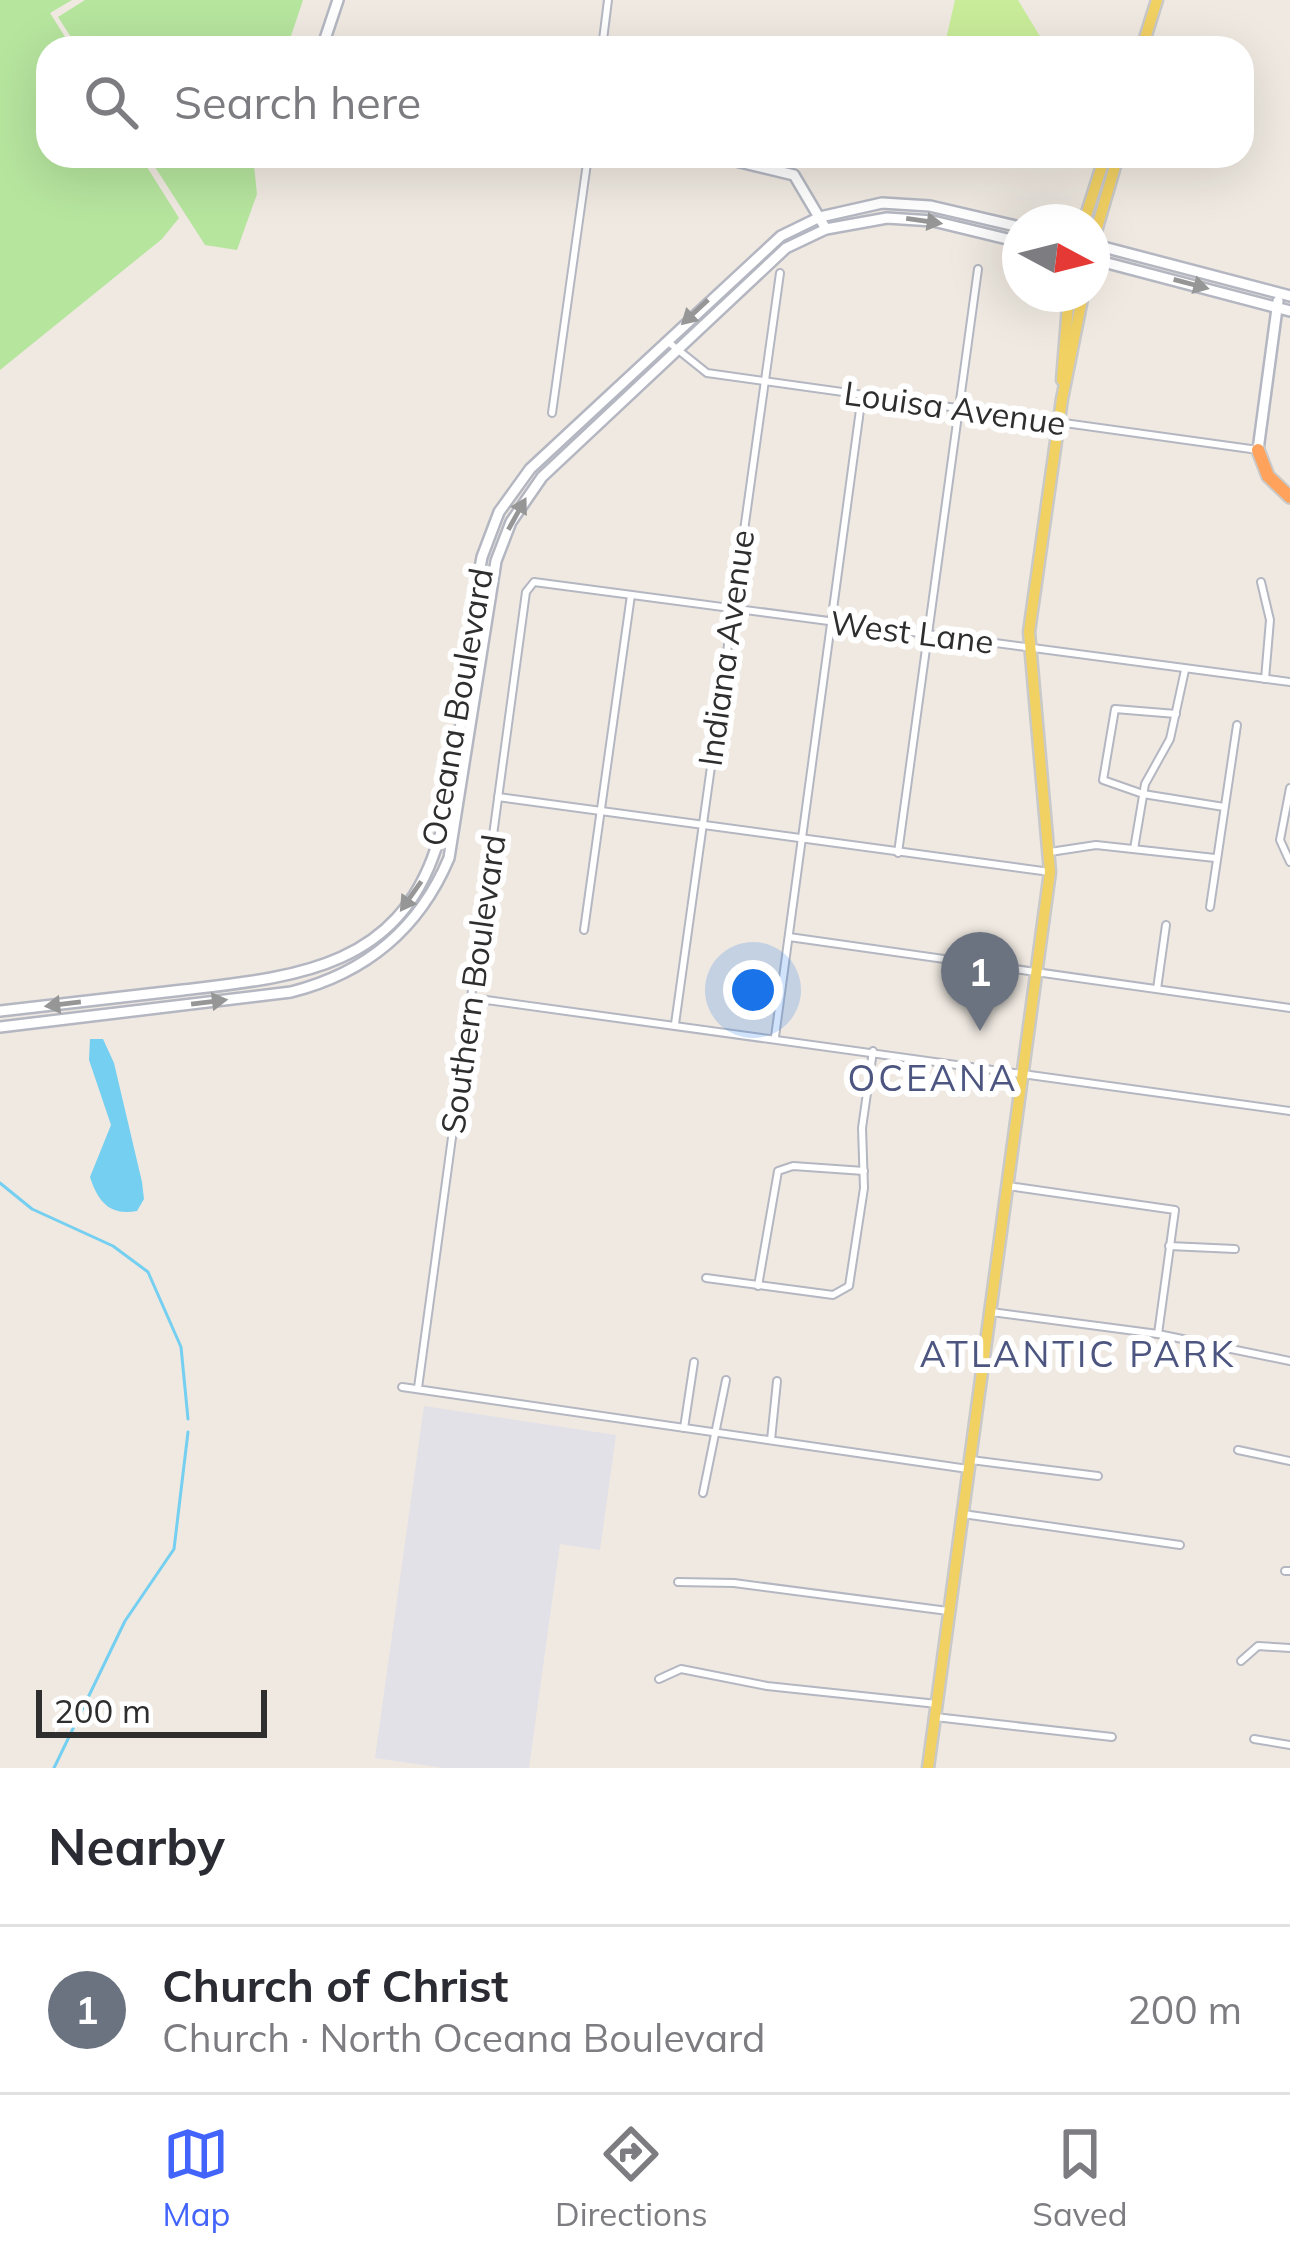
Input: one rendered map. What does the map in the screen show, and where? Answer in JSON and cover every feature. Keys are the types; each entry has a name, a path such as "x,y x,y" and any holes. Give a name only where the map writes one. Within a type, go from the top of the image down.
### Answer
{"highway":[{"path":"1258,450 1268,476 1290,497"}],"main road":[{"path":"326,36 338,0"},
{"path":"1146,36 1157,0"},
{"path":"763,168 794,176 826,229 912,218 1002,238"},
{"path":"1090,204 1101,168"},
{"path":"1104,204 1114,168"},
{"name":"Oceana Boulevard","path":"0,1012 288,977 338,961 373,939 414,894 437,845 478,578 499,512 530,469 768,246 820,217 865,205 910,204 1002,223"},
{"name":"Oceana Boulevard","path":"127,1012 291,992 323,983 382,951 428,899 454,840 492,580 511,521 542,478 771,260 826,229"},
{"path":"1110,249 1286,295 1276,306 1258,450"},
{"path":"1110,264 1290,311"},
{"path":"928,1768 1050,872 1028,646 1061,399 1068,312"},
{"path":"1061,399 1079,312"},
{"path":"373,939 382,951"},
{"path":"0,1027 127,1012 126,997"}],"street":[{"path":"604,36 608,0"},
{"path":"552,413 586,168"},
{"path":"898,853 979,269"},
{"name":"Indiana Avenue","path":"675,1024 780,273"},
{"name":"Louisa Avenue","path":"666,339 707,374 1258,450"},
{"path":"775,1037 862,395"},
{"name":"West Lane","path":"534,582 1290,682"},
{"name":"Southern Boulevard","path":"418,1388 526,592 534,582"},
{"path":"1261,582 1270,620 1265,679"},
{"path":"584,930 631,595"},
{"path":"1134,849 1143,794 1176,714 1185,668"},
{"path":"1176,714 1124,706 1112,712 1103,780 1143,794 1224,807"},
{"path":"1210,907 1238,725"},
{"path":"1290,788 1280,840 1290,862"},
{"path":"498,797 1050,872"},
{"path":"1050,852 1084,844 1216,858"},
{"path":"1157,989 1166,925"},
{"path":"789,938 1290,1008"},
{"path":"472,998 1290,1111"},
{"path":"706,1278 839,1294 852,1280 864,1172 862,1128 873,1051"},
{"path":"758,1286 778,1171 793,1166 864,1172"},
{"path":"1009,1186 1175,1210 1158,1334"},
{"path":"1169,1246 1234,1249"},
{"path":"991,1312 1158,1334 1290,1361"},
{"path":"684,1428 694,1362"},
{"path":"703,1493 725,1380"},
{"path":"771,1441 777,1381"},
{"path":"401,1387 771,1441 1098,1476"},
{"path":"1238,1450 1290,1461"},
{"path":"963,1514 1180,1545"},
{"path":"678,1582 734,1583 950,1611"},
{"path":"1240,1661 1258,1646 1290,1648"},
{"path":"659,1679 682,1670 1112,1737"},
{"path":"1254,1739 1290,1745"}],"shaded area":[{"path":"424,1406 616,1435 600,1550 560,1544 529,1768 444,1768 375,1758"}],"green space":[{"path":"0,0 72,0 50,13 64,36 36,36 36,168 148,168 179,218 162,239 0,370"},
{"path":"85,0 303,0 291,36 70,36 58,17"},
{"path":"955,0 1018,0 1040,36 947,36"},
{"path":"156,168 254,168 257,194 237,250 205,245"}],"water":[{"path":"90,1039 103,1039 114,1063 142,1182 144,1199 137,1211 106,1205 90,1177 111,1125 89,1060"}],"waterway":[{"path":"0,1183 32,1209 113,1246 148,1272 181,1347 188,1419"},
{"path":"54,1768 125,1621 174,1549 188,1432"}],"place":[{"name":"Church of Christ","path":"980,1031"}],"district":[{"name":"OCEANA","path":"933,1078"},
{"name":"ATLANTIC PARK","path":"1078,1354"}]}
